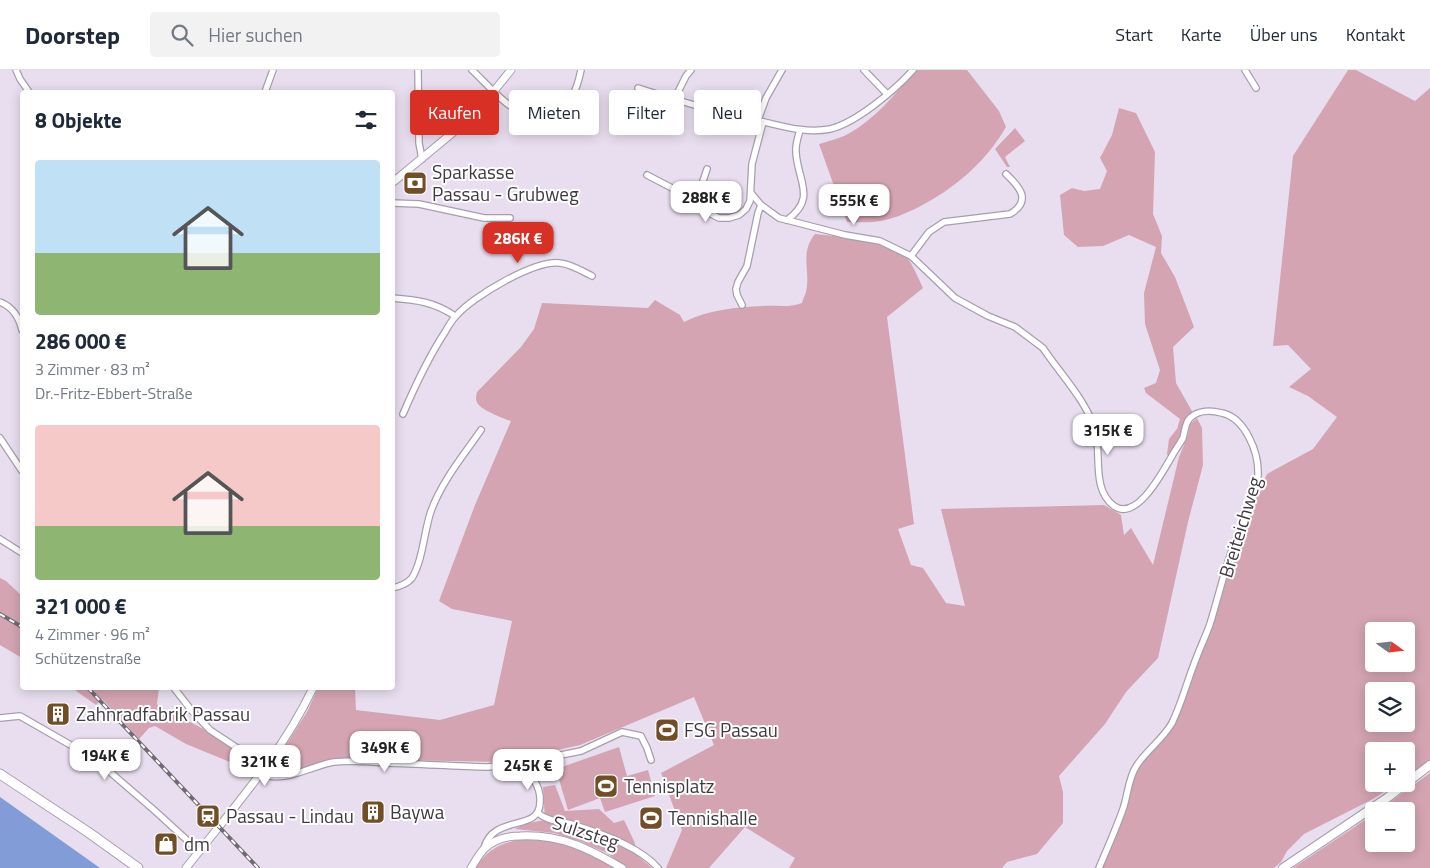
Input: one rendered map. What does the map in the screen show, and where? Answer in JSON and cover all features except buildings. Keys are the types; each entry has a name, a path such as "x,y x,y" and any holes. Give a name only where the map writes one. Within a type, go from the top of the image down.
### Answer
{"main road":[{"path":"1283,868 1387,798 1430,765"},
{"path":"0,774 88,832 138,868"}],"street":[{"path":"16,70 28,90"},
{"path":"266,90 273,70"},
{"path":"418,70 419,143 422,159"},
{"path":"495,90 511,70"},
{"path":"574,90 582,70"},
{"path":"679,90 691,70"},
{"path":"782,70 766,98 761,121 800,130 822,130 840,126 903,81 912,70"},
{"path":"864,70 886,94"},
{"path":"1245,70 1256,88"},
{"path":"476,71 493,90"},
{"path":"638,88 644,90"},
{"path":"499,95 509,103"},
{"path":"787,220 799,209 804,198 796,152 800,130"},
{"path":"395,181 450,135"},
{"path":"647,175 719,218 739,215 746,209 750,201 750,175 758,135"},
{"path":"692,201 700,190 707,169"},
{"path":"911,256 929,232 944,222 1010,214 1019,208 1022,196 1017,183 1006,174"},
{"name":"Breiteichweg","path":"751,193 771,214 846,235 880,241 911,256 956,298 988,316 1015,327 1042,348 1089,414 1097,440 1102,490 1115,507 1127,509 1135,505 1152,489 1182,439 1189,418 1200,412 1215,412 1234,418 1244,430 1254,451 1258,478 1234,547 1210,626 1172,723 1137,765 1119,821 1099,868"},
{"path":"395,203 419,204 484,218 510,218"},
{"path":"742,305 736,295 736,289 747,266 761,205"},
{"path":"403,414 435,348 455,316 474,300 490,289 550,263 560,263 592,276"},
{"path":"395,298 427,302 455,316"},
{"path":"0,302 8,305 13,310 18,316 20,323"},
{"path":"395,588 411,579 418,562 430,512 440,490 481,430"},
{"path":"0,438 20,468"},
{"path":"0,539 20,552"},
{"path":"176,690 210,730 264,770 268,777 288,775 324,764 353,762 488,767 511,766 520,768 530,775 536,783 540,802 538,813 532,818 496,830 487,839 484,848 471,868"},
{"path":"186,868 264,770 312,690"},
{"path":"0,718 20,716 95,759 199,851"},
{"path":"520,768 521,764 526,762 580,751 622,732 642,736 651,760"},
{"name":"Sulzsteg","path":"538,813 544,818 588,830 625,844 658,868"},
{"name":"Sulzsteg","path":"484,848 495,841 514,836 539,835 563,839 596,852 622,868"}],"shaded area":[{"path":"915,70 967,70 999,111 1006,127 998,140 968,174 931,201 886,220 847,222 819,144 845,136 858,128 893,97"},
{"path":"1348,70 1356,70 1415,101 1430,88 1430,761 1415,772 1415,742 1365,742 1365,792 1384,792 1304,834 1274,868 1102,868 1120,824 1132,778 1141,764 1163,740 1177,718 1219,594 1255,499 1267,474 1313,449 1337,417 1308,396 1289,387 1311,369 1288,345 1273,346 1293,156"},
{"path":"1119,108 1136,113 1155,152 1153,214 1162,236 1161,253 1175,277 1194,327 1173,347 1176,383 1193,413 1169,457 1167,454 1169,439 1177,429 1180,419 1146,393 1144,388 1156,383 1160,370 1145,324 1144,293 1156,247 1129,235 1103,246 1078,247 1064,235 1060,195 1072,188 1084,191 1100,189 1107,171 1100,158 1112,135"},
{"path":"1015,128 1025,141 1005,157 1010,167 1007,167 995,149"},
{"path":"815,234 863,240 887,247 908,259 923,288 887,317 914,524 898,529 911,565 923,568 946,603 965,606 941,509 1104,505 1121,515 1124,535 1131,528 1153,565 1179,457 1188,435 1190,424 1197,418 1202,428 1203,465 1188,522 1158,658 1126,692 1105,724 1059,776 1063,792 1063,823 1037,854 1007,862 1002,868 789,868 795,858 745,827 709,868 666,868 682,830 661,773 714,745 694,697 580,745 504,762 335,759 294,771 291,763 277,759 307,712 317,690 355,690 356,710 440,720 494,705 512,621 452,609 439,601 475,505 511,421 493,414 480,406 476,401 477,392 521,347 534,329 542,303 648,308 655,300 680,315 684,322 702,315 733,308 797,305 802,303 806,292 806,255 810,241"},
{"path":"0,578 20,594 20,657 0,645"},
{"path":"75,690 159,690 157,704 163,712 177,715 207,731 243,756 235,768 230,762 186,744 155,726 149,728 139,739 102,699 96,705"},
{"name":"Tennisplatz","path":"619,747 627,776 648,770 655,796 605,812 600,798 568,810 556,769"},
{"path":"1430,773 1430,868 1293,868 1365,820 1365,852 1415,852 1415,802 1390,802 1404,792 1415,792 1415,784"},
{"path":"555,785 565,811 599,809 614,823 624,820 639,857 652,868 627,868 607,853 582,842 554,833 515,829 524,824 545,820 543,787"},
{"path":"524,839 559,842 616,868 475,868 496,847 508,842"}],"water":[{"path":"0,797 100,868 0,868"}],"railway":[{"path":"0,614 20,626"},
{"path":"90,690 258,868"}],"place":[{"name":"Sparkasse Passau - Grubweg","path":"415,183"},
{"name":"Zahnradfabrik Passau","path":"58,714"},
{"name":"FSG Passau","path":"667,730"},
{"name":"Tennisplatz","path":"606,786"},
{"name":"Baywa","path":"373,812"},
{"name":"Passau - Lindau","path":"208,816"},
{"name":"Tennishalle","path":"651,818"},
{"name":"dm","path":"166,844"}]}
